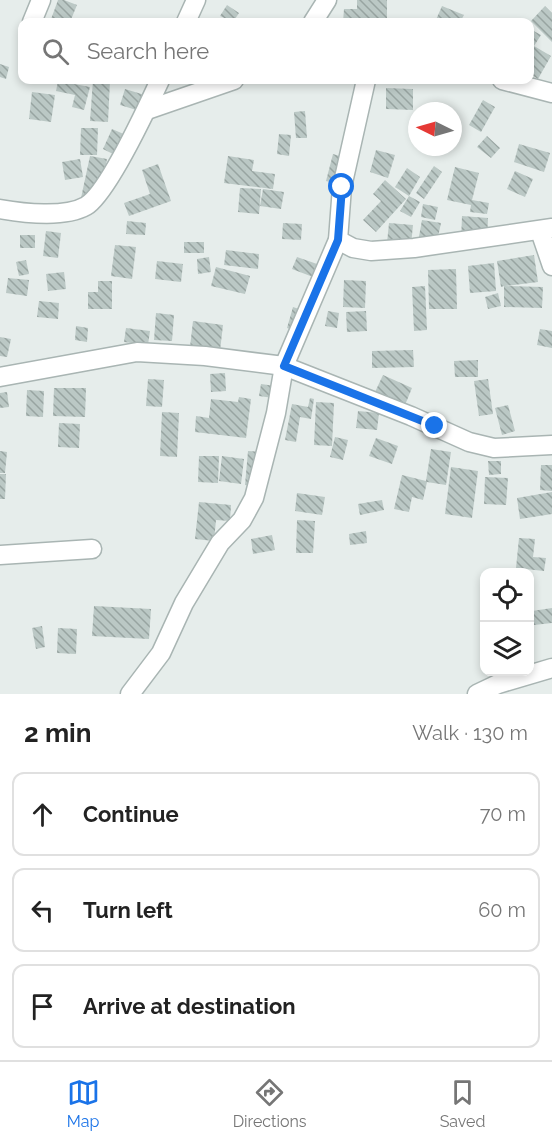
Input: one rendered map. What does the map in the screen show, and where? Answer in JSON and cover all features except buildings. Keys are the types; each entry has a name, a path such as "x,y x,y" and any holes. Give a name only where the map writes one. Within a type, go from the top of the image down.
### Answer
{"street":[{"path":"34,18 41,0"},
{"path":"188,18 196,0"},
{"path":"316,18 327,0"},
{"path":"0,209 65,213 87,205 105,185 147,110 157,84"},
{"path":"147,110 222,84"},
{"path":"130,694 161,653 184,603 220,543 242,520 254,498 276,413 284,366 338,240 342,187 365,84"},
{"path":"517,84 552,93"},
{"path":"338,240 353,248 371,251 414,248 546,229 552,266"},
{"path":"0,377 136,352 205,356 284,366 411,416 469,442 494,448 552,445"},
{"path":"0,555 92,549"},
{"path":"477,694 498,684 552,668"}],"route":[{"path":"342,187 338,240 284,366 435,426"}]}
